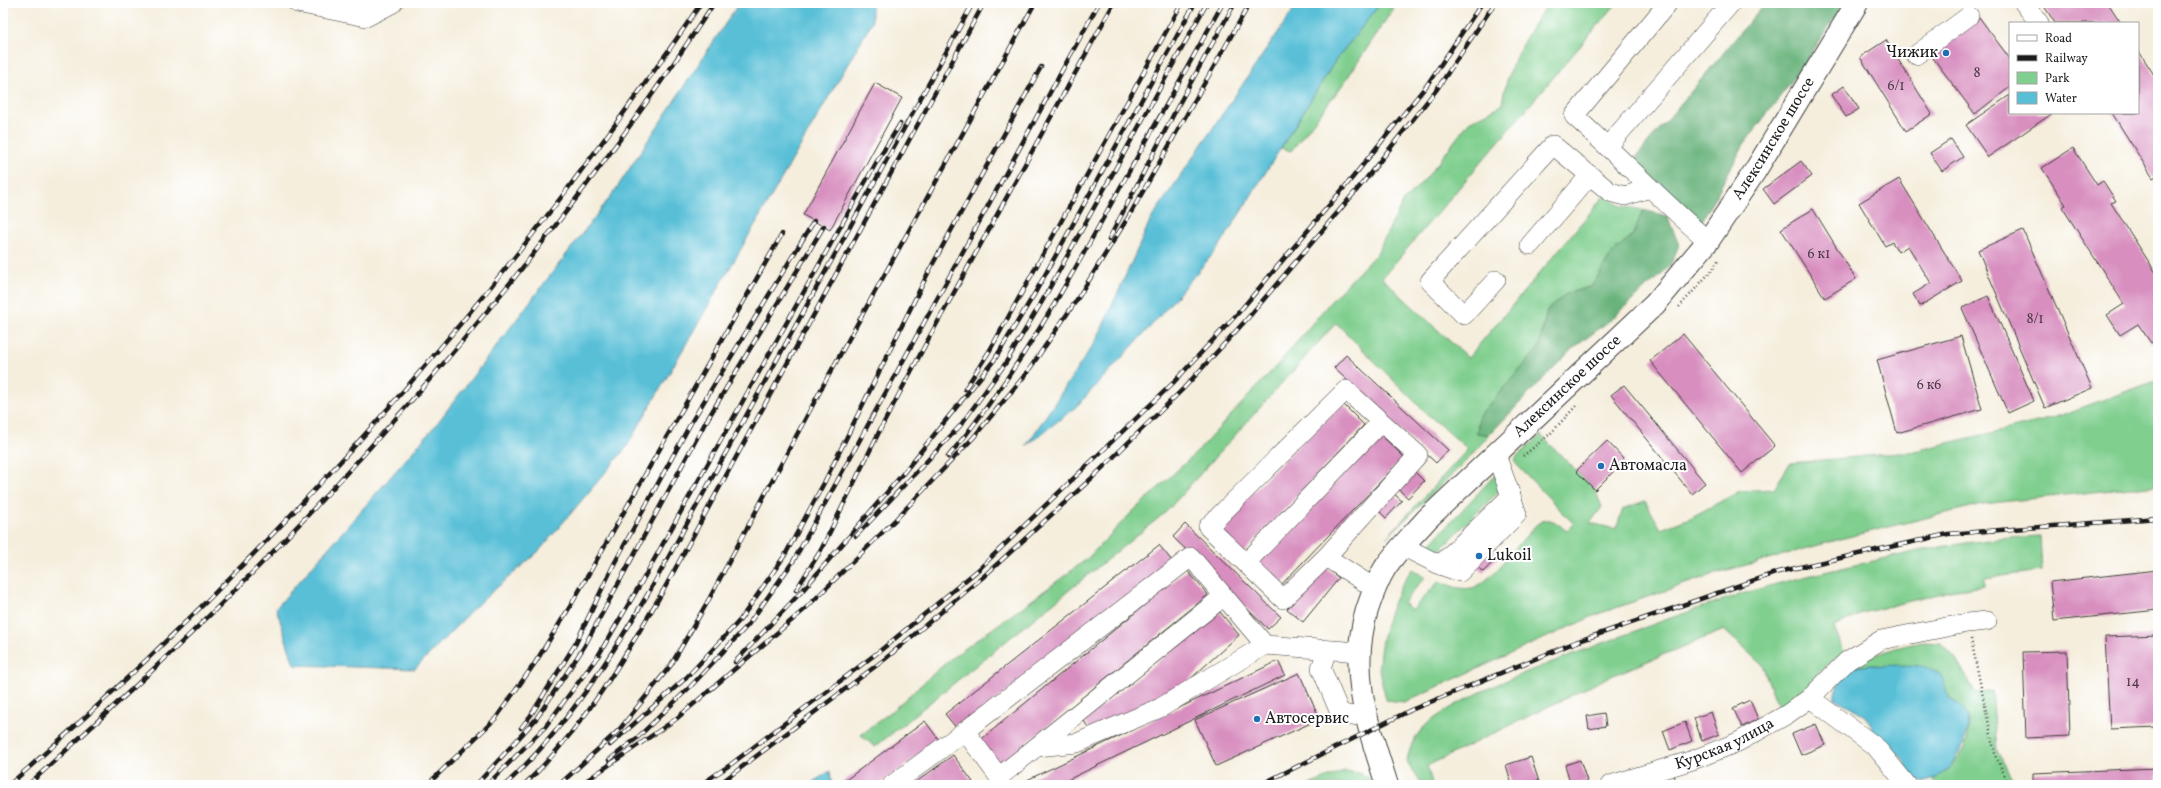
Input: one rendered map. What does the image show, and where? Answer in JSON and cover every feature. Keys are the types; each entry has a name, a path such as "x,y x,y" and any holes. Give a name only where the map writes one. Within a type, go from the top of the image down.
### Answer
{"main road":[{"name":"Алексинское шоссе","path":"1387,785 1364,713 1359,677 1363,626 1374,588 1385,568 1402,546 1427,519 1655,304 1708,241 1755,171 1857,3"}],"street":[{"path":"297,3 366,17 393,3"},
{"path":"1668,3 1574,116 1608,146 1650,188 1708,241"},
{"path":"1608,146 1731,3"},
{"path":"2024,3 2038,22"},
{"path":"1916,56 1969,16"},
{"path":"1496,280 1464,316 1430,281 1553,145 1610,192 1625,196 1650,188"},
{"path":"1530,245 1590,175"},
{"path":"1346,390 1418,455 1326,557 1283,599 1208,527 1346,390"},
{"path":"1246,563 1381,422"},
{"path":"1402,546 1440,565 1511,496 1496,455"},
{"path":"892,785 965,731 1191,557 1265,645"},
{"path":"1326,557 1374,588"},
{"path":"965,731 999,778 1224,596"},
{"name":"Курская улица","path":"1610,785 1693,760 1738,742 1786,715 1810,698 1847,661 1881,640 1967,623 1987,621"},
{"path":"1037,747 1077,743 1160,708 1265,645 1360,652"},
{"path":"1327,650 1321,668 1340,713 1352,716 1364,713"},
{"path":"1810,698 1876,747 1907,785"}],"path":[{"path":"1967,623 1995,754 2010,785"}],"green space":[{"path":"1381,3 1397,3 1344,83 1291,151 1281,148 1335,61"},
{"path":"1548,3 1617,3 1382,278 1468,358 1604,196 1621,206 1643,210 1633,235 1613,252 1592,286 1566,294 1547,310 1539,348 1479,416 1477,433 1489,435 1466,461 1386,538 1468,449 1425,412 1336,323 1166,512 875,747 861,735 894,709 950,659 1087,559 1130,514 1196,453 1280,362 1331,301 1377,253 1403,202 1428,176 1469,122 1502,105 1504,91 1513,64 1525,39"},
{"path":"1765,3 1844,3 1804,65 1744,144 1702,221 1692,217 1633,161"},
{"path":"1643,210 1667,216 1679,245 1670,266 1613,318 1571,350 1489,435 1477,433 1479,416 1539,348 1547,310 1566,294 1592,286 1613,252 1633,235"},
{"path":"2158,380 2158,485 1983,504 1848,537 1717,573 1598,614 1404,702 1386,700 1379,669 1382,639 1394,602 1405,579 1412,569 1425,577 1403,603 1412,610 1439,581 1459,588 1472,588 1479,585 1495,572 1540,522 1551,520 1567,531 1574,524 1515,463 1516,457 1541,435 1595,490 1602,507 1590,523 1616,529 1623,509 1645,501 1661,529 1690,518 1740,491 1774,489 1790,463 1910,452 2050,419"},
{"path":"1496,474 1500,490 1437,553 1429,545"},
{"path":"2040,536 2042,571 1984,578 1984,586 1950,591 1859,614 1834,627 1844,652 1817,673 1805,692 1779,709 1762,665 1724,630 1611,676 1427,766 1432,783 1421,782 1413,773 1407,761 1409,751 1419,733 1426,725 1456,705 1473,696 1529,671 1719,601 1820,573 1900,555 1970,542"},
{"path":"1923,642 1941,643 1956,659 1976,694 1992,691 1997,751 2016,785 1940,785 1933,780 1954,762 1962,751 1967,740 1968,729 1966,717 1960,706 1948,696 1945,685 1930,669 1872,665 1854,667 1887,651"},
{"path":"1344,771 1359,773 1371,779 1373,785 1309,785"}],"water":[{"path":"739,3 872,3 872,22 626,448 539,551 476,606 415,669 294,665 276,608 435,426 614,192"},
{"path":"1298,3 1381,3 1335,61 1219,247 1151,326 1077,406 1026,446 1097,339 1151,219"},
{"path":"1872,665 1914,665 1938,672 1943,679 1949,697 1965,712 1968,726 1966,737 1954,760 1938,777 1929,781 1920,781 1913,777 1902,758 1880,740 1864,715 1835,698 1838,685 1854,667"},
{"path":"830,771 832,785 808,785"}],"building":[{"path":"2042,3 2108,3 2120,22 2054,22"},
{"path":"1979,17 2009,58 2009,88 1975,114 1930,54"},
{"path":"1886,40 1932,114 1906,131 1860,57"},
{"path":"2139,52 2158,81 2158,175 2153,178 2113,114 2139,114"},
{"path":"875,83 902,98 830,230 803,215"},
{"path":"1844,86 1859,109 1846,117 1831,95"},
{"path":"2009,96 2009,114 2052,114 1988,157 1966,125"},
{"path":"1951,139 1963,157 1942,171 1930,153"},
{"path":"2073,148 2097,185 2103,181 2116,201 2111,203 2158,276 2158,338 2151,343 2138,324 2120,335 2107,315 2124,304 2062,207 2066,205 2042,168"},
{"path":"1801,161 1812,176 1774,204 1763,189"},
{"path":"1899,179 1962,281 1920,306 1913,294 1931,283 1908,246 1898,252 1892,242 1885,246 1859,203"},
{"path":"1813,209 1856,279 1825,298 1781,229"},
{"path":"2023,230 2092,388 2045,408 1978,250"},
{"path":"1988,296 2034,401 2008,413 1962,308"},
{"path":"1683,334 1775,446 1742,473 1650,361"},
{"path":"1961,336 1982,409 1897,433 1877,360"},
{"path":"1346,355 1448,450 1436,463 1334,368"},
{"path":"1624,385 1705,483 1692,494 1611,395"},
{"path":"1341,402 1364,425 1242,554 1217,529"},
{"path":"1381,435 1404,457 1279,587 1256,564"},
{"name":"Автомасла","path":"1607,441 1625,460 1595,490 1576,471"},
{"path":"1414,471 1424,481 1408,498 1398,489"},
{"path":"1392,492 1402,501 1386,518 1376,508"},
{"path":"1185,524 1281,617 1268,629 1173,537"},
{"path":"1471,531 1499,556 1483,572 1456,547"},
{"path":"1159,545 1172,561 958,730 945,714"},
{"path":"1323,565 1339,578 1303,622 1287,609"},
{"path":"1187,570 1208,595 998,766 978,742"},
{"path":"2158,570 2158,610 2054,621 2050,582"},
{"path":"1220,612 1239,635 1176,692 1091,732 1084,721"},
{"path":"2158,635 2158,727 2110,729 2105,637"},
{"path":"2067,651 2070,736 2026,738 2023,652"},
{"path":"1278,661 1285,675 1057,785 1029,785 1027,780"},
{"name":"Автосервис","path":"1299,673 1320,719 1216,766 1195,720"},
{"path":"1750,700 1758,719 1742,727 1733,708"},
{"path":"1711,712 1719,734 1702,741 1694,718"},
{"path":"1604,713 1606,726 1589,729 1587,716"},
{"path":"925,721 939,740 879,785 839,785"},
{"path":"1685,722 1692,741 1670,750 1663,731"},
{"path":"1816,724 1825,745 1801,755 1792,734"},
{"path":"953,755 973,782 969,785 912,785"},
{"path":"1531,757 1540,785 1512,785 1506,765"},
{"path":"1580,760 1587,781 1571,785 1565,765"},
{"path":"2158,768 2158,785 2033,785 2033,773"},
{"path":"1674,775 1677,785 1658,785 1656,780"}],"railway":[{"path":"9,785 160,647 232,576 372,427 503,271 566,191 652,75 701,3"},
{"path":"28,785 128,693 226,599 289,535 404,409 514,279 566,212 667,74 714,3"},
{"path":"505,785 548,740 586,692 636,614 973,3"},
{"path":"524,785 545,764 583,718 617,668 648,617 984,3"},
{"path":"559,785 619,730 671,665 708,601 825,382 1035,3"},
{"path":"609,760 637,738 691,686 748,625 794,560 1099,3"},
{"path":"796,590 821,550 881,428 930,336 1114,3"},
{"path":"965,389 990,350 1182,3"},
{"path":"735,662 803,590 901,476 995,359 1035,293 1195,3"},
{"path":"856,536 960,426 1005,364 1044,298 1207,3"},
{"path":"948,457 994,397 1036,334 1093,237 1223,3"},
{"path":"1109,239 1180,102 1235,3"},
{"path":"580,785 676,719 805,609 895,520 973,438 1026,374 1076,301 1129,216 1250,3"},
{"path":"700,785 730,765 881,650 978,570 1173,383 1239,312 1353,177 1427,85 1482,3"},
{"path":"718,785 885,659 983,577 1093,477 1183,389 1247,319 1361,185 1437,89 1495,3"},
{"path":"610,745 687,677 740,620 785,555 824,483 930,269 1041,67"},
{"path":"487,785 545,727 598,656 641,583 876,163 900,124"},
{"path":"521,728 531,715 576,643 614,564 692,421 814,221"},
{"path":"476,785 536,719 584,647 704,425 824,226"},
{"path":"427,785 496,718 535,663 571,605 782,234"},
{"path":"1260,785 1411,710 1576,642 1778,572 1948,534 2158,518"}],"place":[{"name":"Чижик","path":"1946,53"},
{"name":"Автомасла","path":"1601,466"},
{"name":"Lukoil","path":"1479,556"},
{"name":"Автосервис","path":"1257,719"}]}
